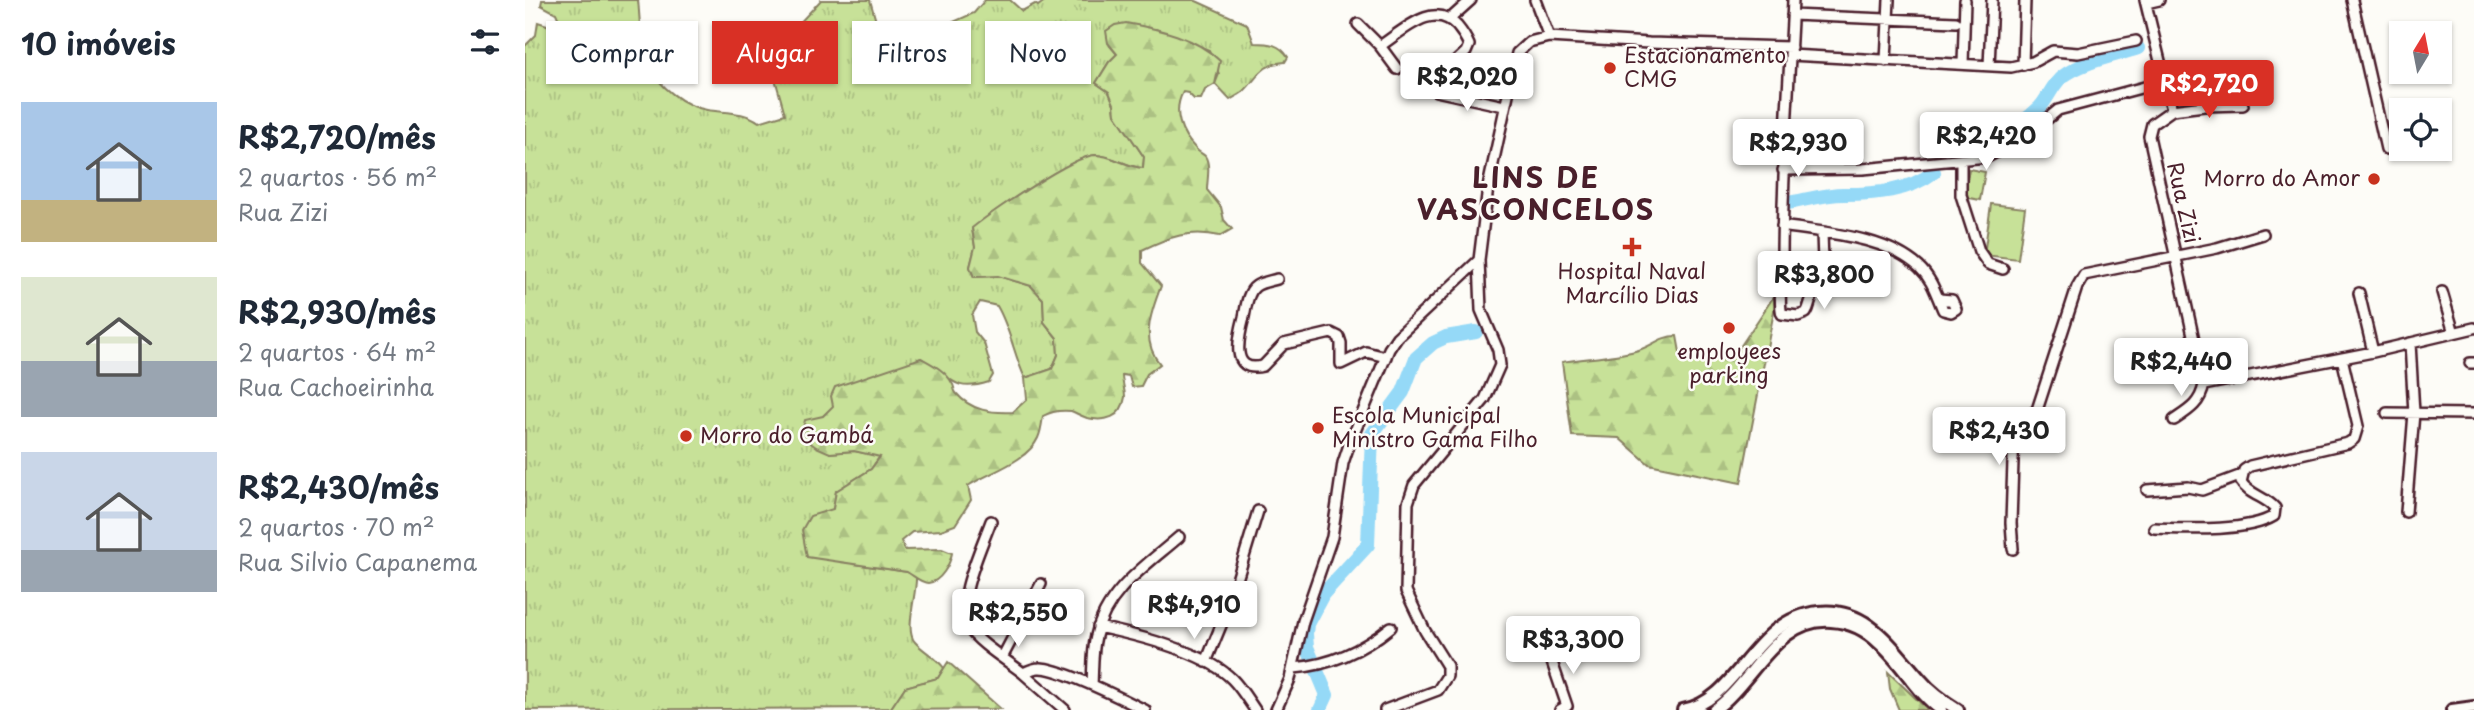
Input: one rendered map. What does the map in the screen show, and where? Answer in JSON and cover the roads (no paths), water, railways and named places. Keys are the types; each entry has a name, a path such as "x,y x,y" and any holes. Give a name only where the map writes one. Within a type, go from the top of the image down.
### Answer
{"main road":[{"path":"1683,710 1702,704 1715,694 1778,627 1805,615 1831,612 1859,619 1873,627 1886,638 1923,682 1958,710"},
{"path":"1714,710 1730,697 1788,635 1801,626 1823,621 1846,623 1859,628 1880,643 1921,693 1941,710"},
{"path":"2452,710 2474,707"}],"street":[{"path":"1451,18 1471,0"},
{"path":"1535,0 1549,37"},
{"path":"1793,0 1783,170 1780,308 1784,315 1798,316 1806,313 1823,262 1822,233"},
{"path":"1886,61 1889,0"},
{"path":"1963,64 1965,0"},
{"path":"1989,66 1992,0"},
{"path":"2023,65 2025,0"},
{"path":"2159,0 2145,2 2167,81 2172,110 2243,105"},
{"path":"2352,0 2386,149"},
{"path":"1380,46 1429,13 1437,12 1451,18 1469,45 1466,52 1448,69"},
{"path":"1792,15 1956,22"},
{"path":"1358,24 1380,46 1397,69"},
{"path":"1385,710 1437,691 1447,676 1447,666 1425,631 1406,591 1407,517 1414,485 1485,399 1500,365 1498,351 1481,310 1479,260 1483,213 1517,52 1529,42 1549,37 1791,51 1886,61 2011,67 2023,65 2053,51 2078,53 2136,41"},
{"path":"1783,170 1863,169 1961,162 1987,157 2025,137 2049,116 2069,105 2167,81"},
{"path":"1436,91 1504,106"},
{"name":"Rua Zizi","path":"2172,110 2152,124 2149,136 2204,385"},
{"path":"1961,162 1961,195 1979,251 1988,264 2003,269"},
{"path":"1782,226 1868,241 1904,257 1924,273 1939,299"},
{"path":"2013,549 2011,523 2014,430 2019,422 2037,410 2077,287 2084,275 2217,248 2263,234"},
{"path":"1276,710 1294,668 1300,633 1332,537 1348,448 1386,357 1397,337 1479,260"},
{"path":"1277,279 1256,286 1250,293 1238,344 1240,358 1245,363 1252,367 1263,366 1284,344 1331,333 1339,337 1341,343 1341,364 1366,352 1386,357"},
{"path":"2442,292 2454,333"},
{"path":"2359,293 2373,352"},
{"path":"2173,420 2194,407 2204,385 2373,352 2474,328"},
{"path":"2406,512 2414,413 2410,343"},
{"path":"2154,528 2207,528 2251,524 2274,516 2275,508 2245,488 2241,482 2244,470 2250,466 2348,443 2354,439 2358,426 2342,358"},
{"path":"2388,413 2474,414"},
{"path":"2147,490 2188,487 2202,490 2242,475"},
{"path":"1206,662 1229,606 1258,511"},
{"path":"991,522 964,601 964,617 969,628 1065,710"},
{"path":"1092,685 1098,626 1110,603 1124,584 1179,537"},
{"path":"1003,656 1041,584"},
{"path":"1098,626 1154,641 1206,662 1231,678 1255,710"},
{"path":"1294,668 1323,664 1352,653 1391,627"},
{"path":"1541,630 1567,706 1560,710"},
{"path":"1023,673 1041,667 1092,685 1145,710"}],"waterway":[{"path":"1956,154 1990,141 2021,123 2040,107 2059,80 2070,71 2138,48"},
{"path":"1788,203 1830,195 1902,188 1934,172"},
{"path":"1320,710 1327,695 1307,647 1307,624 1323,594 1368,545 1372,434 1403,392 1416,358 1433,343 1446,337 1476,332"}],"place":[{"name":"Estacionamento CMG","path":"1610,68"},
{"name":"Morro do Amor","path":"2374,179"},
{"name":"Hospital Naval Marcílio Dias","path":"1632,247"},
{"name":"employees parking","path":"1729,328"},
{"name":"Escola Municipal Ministro Gama Filho","path":"1318,428"},
{"name":"Morro do Gambá","path":"686,436"}],"district":[{"name":"LINS DE VASCONCELOS","path":"1536,194"}]}
